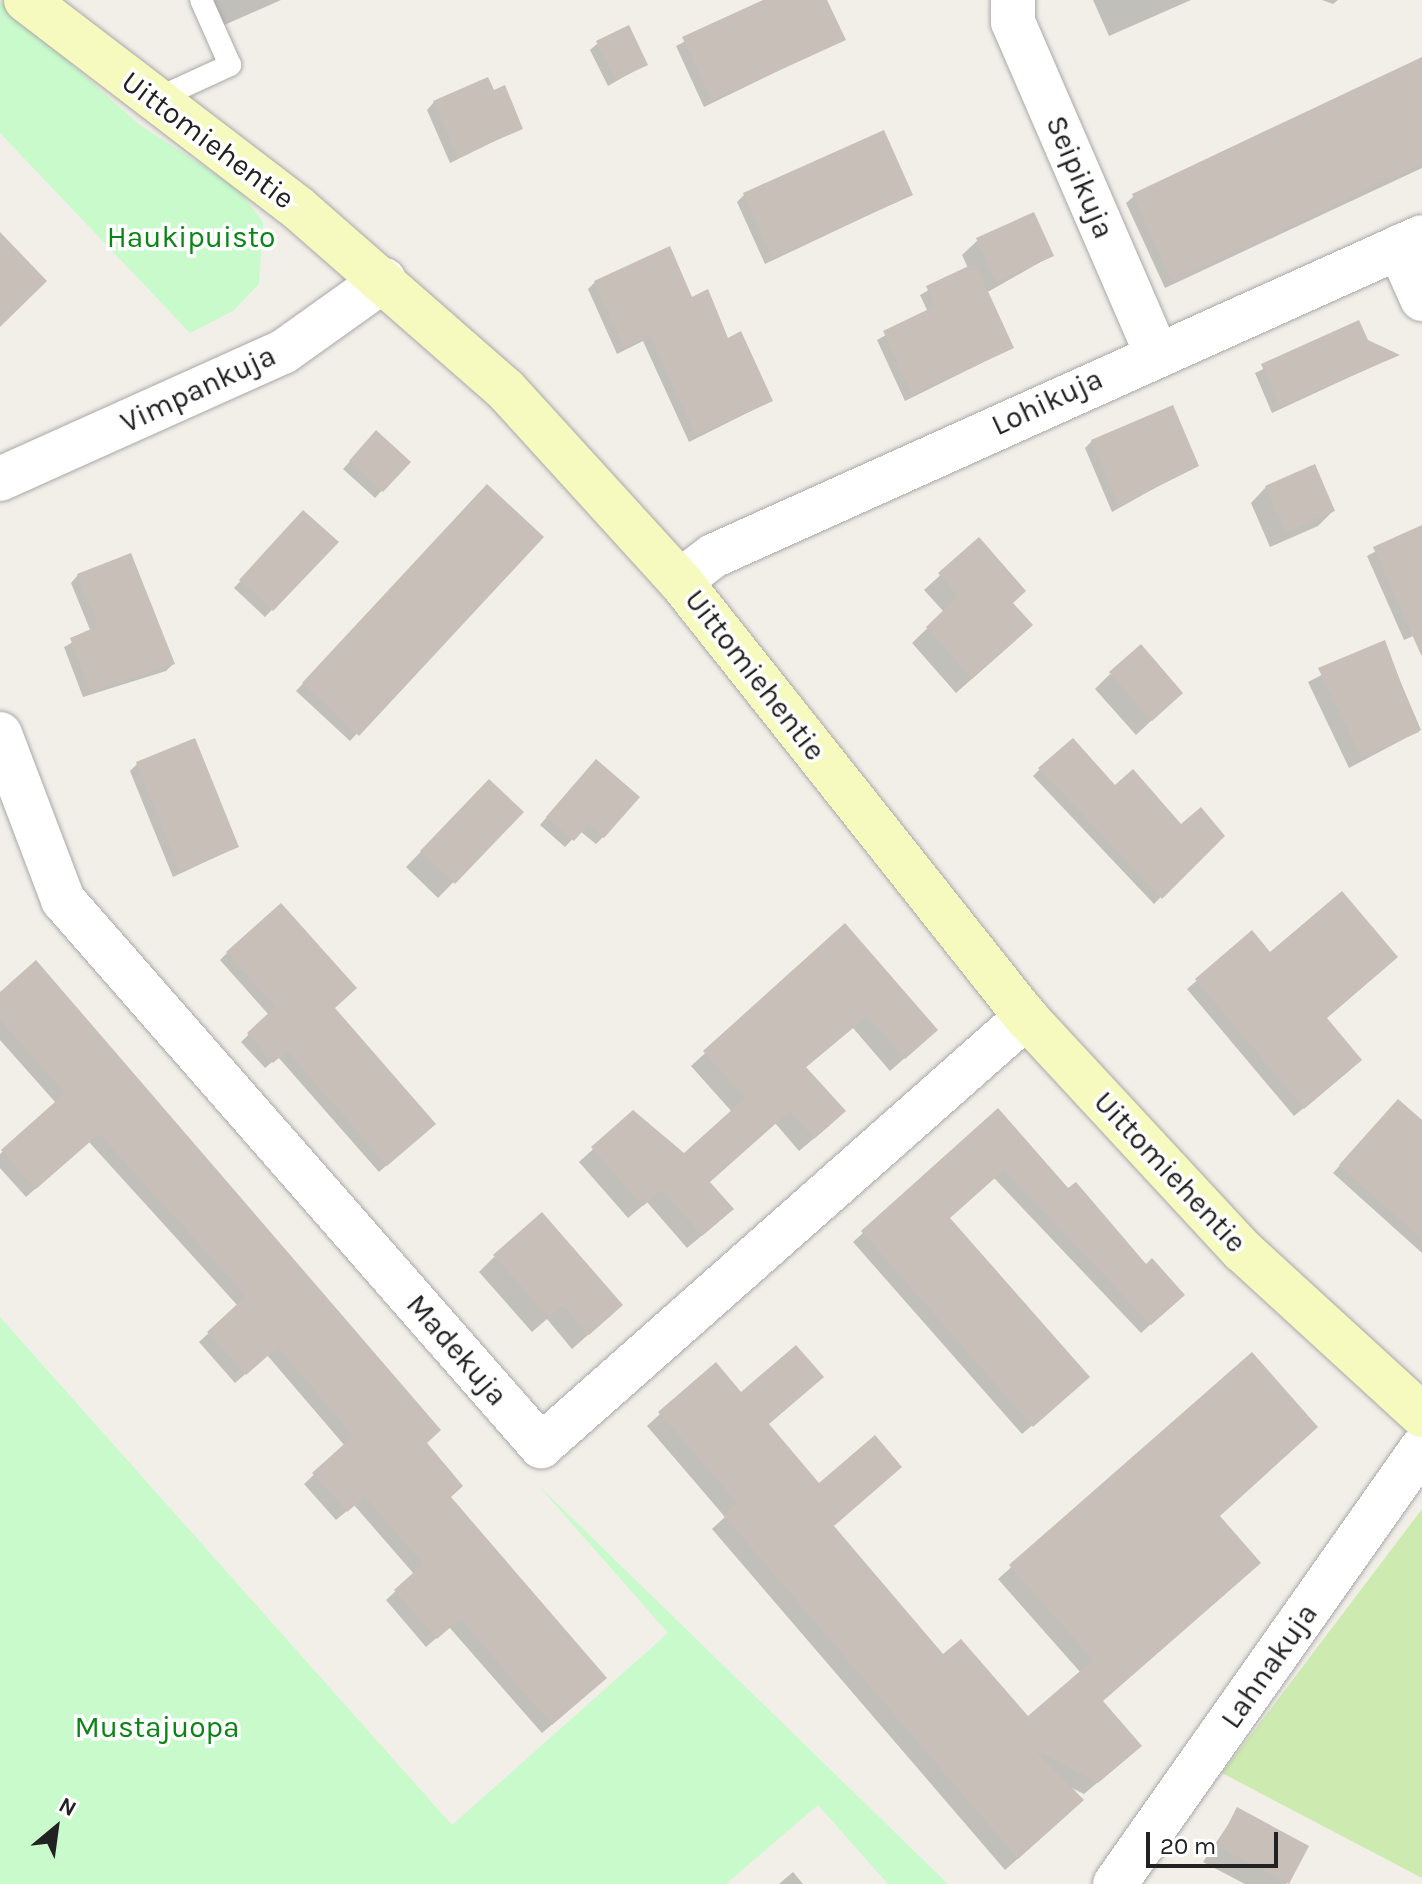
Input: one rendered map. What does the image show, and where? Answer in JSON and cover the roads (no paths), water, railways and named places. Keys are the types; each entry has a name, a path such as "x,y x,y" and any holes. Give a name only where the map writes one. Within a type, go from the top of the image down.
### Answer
{"street":[{"name":"Seipikuja","path":"1013,0 1013,22 1156,352"},
{"name":"Uittomiehentie","path":"37,2 154,100 384,280 506,390 680,581 1026,1017 1243,1251 1422,1415"},
{"name":"Lohikuja","path":"680,581 713,556 1156,352 1410,242"},
{"path":"1410,242 1422,299"},
{"name":"Vimpankuja","path":"0,479 283,352 384,280"},
{"name":"Madekuja","path":"0,734 63,900 541,1446 1026,1017"},
{"name":"Lahnakuja","path":"1115,1884 1422,1448"}],"lane":[{"path":"154,100 230,65 201,0"}],"park label":[{"name":"Haukipuisto","path":"191,237"},
{"name":"Mustajuopa","path":"157,1727"}]}
